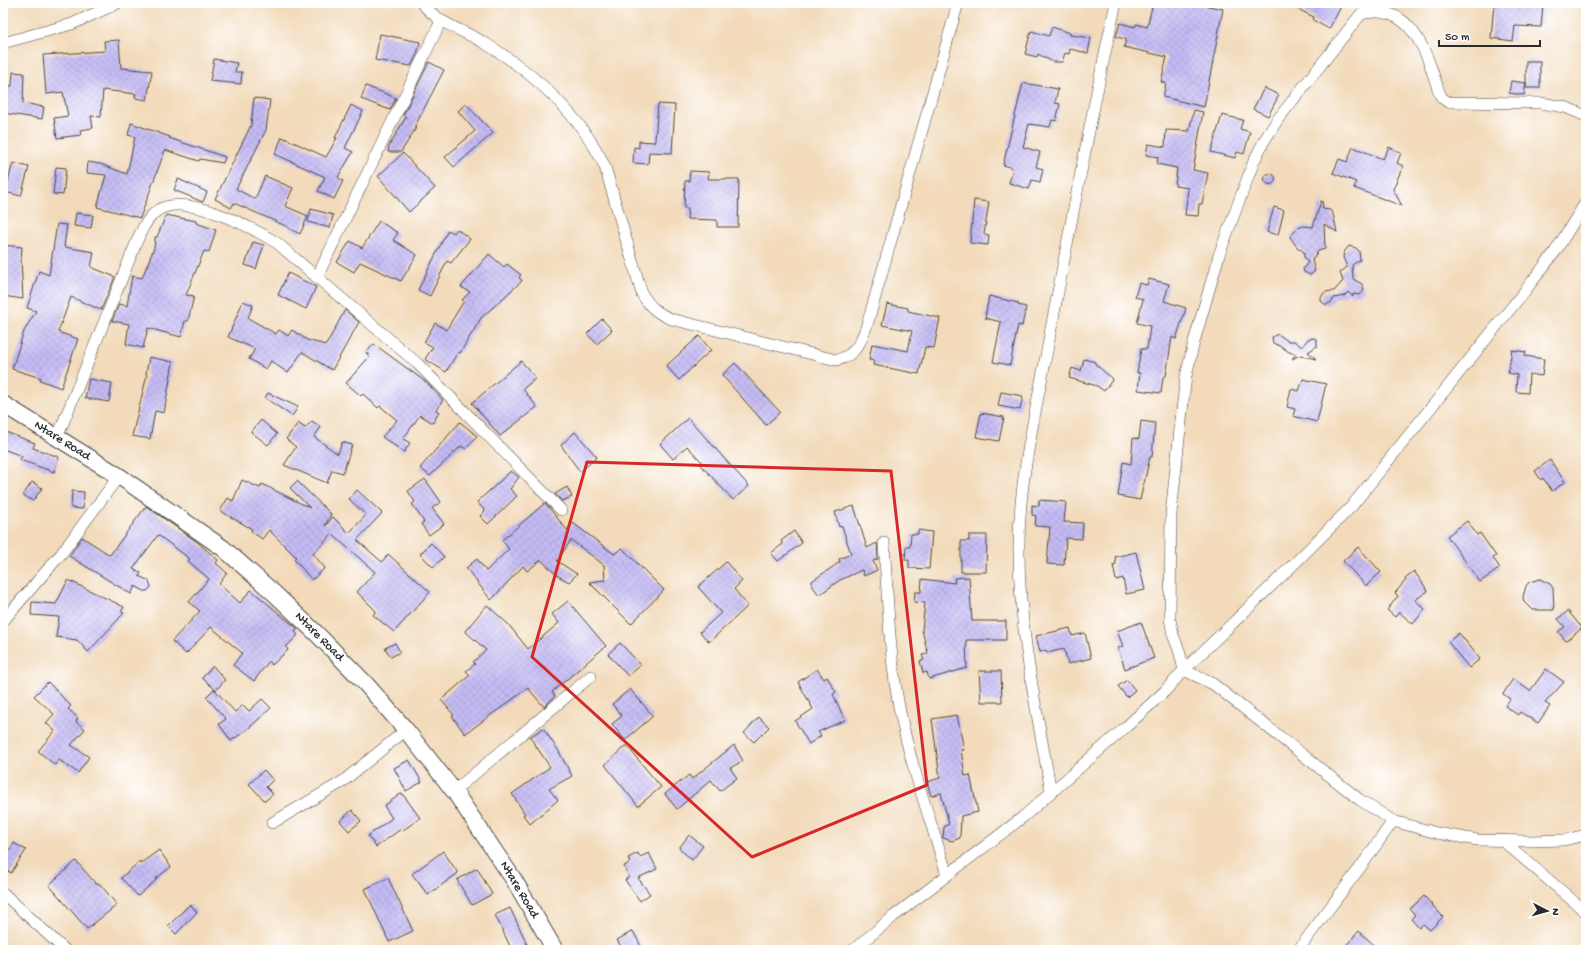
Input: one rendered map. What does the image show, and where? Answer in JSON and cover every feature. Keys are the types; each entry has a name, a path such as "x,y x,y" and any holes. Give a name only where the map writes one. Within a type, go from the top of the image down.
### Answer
{"main road":[{"name":"Ntare Road","path":"3,404 119,476 223,548 275,594 360,678 406,730 454,791 514,880 555,950"}],"street":[{"path":"3,43 72,24 118,3"},
{"path":"422,3 441,21 488,45 538,82 583,127 596,148 605,167 642,294 656,312 671,318 836,360 846,358 853,353 860,342 870,315 958,3"},
{"path":"1051,792 1022,619 1019,545 1021,504 1027,463 1071,222 1104,55 1116,3"},
{"path":"1586,116 1553,104 1448,102 1442,98 1439,92 1423,42 1414,26 1404,14 1389,7 1371,5 1362,14 1278,119 1264,140 1254,161 1220,255 1194,342 1186,376 1172,514 1170,619 1184,670 1213,684 1360,800 1393,821 1437,833 1477,840 1564,840 1586,835"},
{"path":"317,278 441,21"},
{"path":"853,950 1023,817 1132,721 1165,691 1184,670 1351,507 1555,252 1586,202"},
{"path":"57,438 138,236 147,221 157,210 171,206 185,206 207,211 236,221 261,232 278,243 418,364 561,510"},
{"path":"3,620 70,542 119,476"},
{"path":"884,543 894,667 900,713 908,747 947,875"},
{"path":"454,791 591,676"},
{"path":"272,823 342,782 406,730"},
{"path":"1298,950 1393,821"},
{"path":"1502,840 1586,912"},
{"path":"3,893 65,950"}],"highlighted area":[{"path":"587,462 891,471 927,785 752,857 532,657"}],"building":[{"path":"1153,3 1193,3 1223,9 1204,107 1163,97 1166,83 1161,82 1167,57 1124,47 1126,39 1116,37 1120,23 1135,27 1136,24 1147,27"},
{"path":"1285,3 1343,3 1329,29 1313,20 1314,17"},
{"path":"1494,3 1543,3 1541,27 1515,26 1513,41 1491,38"},
{"path":"1052,27 1070,33 1070,35 1091,38 1088,53 1070,49 1069,54 1065,53 1062,62 1053,62 1038,54 1037,57 1025,54 1031,31 1049,36"},
{"path":"380,34 420,42 417,54 411,66 375,60"},
{"path":"119,40 121,68 152,71 147,100 135,98 136,94 103,90 101,117 91,116 93,128 80,130 81,135 57,138 54,118 68,116 63,92 46,94 43,55 105,51 104,41"},
{"path":"214,59 237,63 235,72 242,72 241,84 210,81"},
{"path":"1526,61 1540,61 1540,88 1526,88"},
{"path":"429,62 444,70 414,128 416,128 401,152 388,152 389,146 406,117 403,115"},
{"path":"13,72 24,73 23,103 44,107 42,119 3,113 3,86 12,86"},
{"path":"1511,81 1526,83 1524,95 1509,93"},
{"path":"1023,83 1058,89 1055,103 1060,104 1056,121 1052,120 1050,127 1029,124 1023,147 1040,152 1036,167 1043,169 1040,182 1032,180 1029,189 1009,183 1013,168 1003,165"},
{"path":"366,86 396,98 390,110 361,99"},
{"path":"1264,88 1279,95 1268,116 1253,109"},
{"path":"254,98 270,100 266,130 236,189 255,199 265,176 293,188 285,206 308,216 300,234 288,227 234,203 231,208 215,199 251,125"},
{"path":"466,104 493,133 454,167 445,157 475,131 458,111"},
{"path":"658,104 675,105 672,153 649,152 648,164 633,163 634,147 639,148 639,141 654,142 655,140"},
{"path":"351,105 363,111 345,148 353,152 338,177 343,181 334,199 318,191 325,177 275,154 282,137 326,157 337,138 335,138"},
{"path":"1194,110 1203,112 1193,170 1208,173 1202,204 1199,204 1198,216 1185,215 1188,188 1175,186 1177,168 1157,164 1158,157 1146,155 1148,144 1165,147 1166,130 1189,131"},
{"path":"1222,115 1243,120 1240,129 1250,132 1244,154 1237,152 1235,158 1211,152"},
{"path":"131,123 225,157 223,163 200,159 199,161 165,150 140,218 97,207 106,175 87,173 88,162 100,164 127,174 135,137 128,135"},
{"path":"1353,147 1383,159 1389,147 1401,153 1397,163 1403,166 1393,189 1402,206 1354,188 1356,182 1333,173 1339,159 1347,162"},
{"path":"403,153 435,188 409,212 378,176"},
{"path":"13,163 29,167 21,196 5,192"},
{"path":"56,167 66,168 63,195 53,194"},
{"path":"690,171 709,172 708,179 739,179 738,227 717,227 717,220 687,219 688,208 684,208 685,181 689,181"},
{"path":"1268,174 1272,174 1274,175 1274,183 1268,184 1265,181 1265,177"},
{"path":"178,179 207,192 203,202 174,190"},
{"path":"974,200 989,202 984,234 989,235 988,245 970,243"},
{"path":"1321,201 1323,209 1330,210 1333,214 1337,232 1324,224 1325,249 1318,251 1312,260 1315,271 1310,275 1304,272 1303,269 1308,262 1304,257 1304,252 1297,247 1290,237 1298,228 1303,226 1313,227"},
{"path":"1274,207 1284,210 1278,235 1267,232"},
{"path":"311,209 333,215 330,228 308,222"},
{"path":"76,213 93,215 91,228 74,226"},
{"path":"166,215 196,221 196,223 216,230 209,252 204,251 186,295 194,296 188,321 185,321 181,337 148,328 143,348 126,344 129,324 112,321 119,304 127,306 132,276 142,278 154,248 155,237 157,237"},
{"path":"379,221 398,233 393,240 417,255 401,281 360,262 354,272 337,262 350,241 362,248"},
{"path":"57,224 67,225 64,247 94,252 91,267 115,277 101,310 71,297 58,332 78,339 61,388 40,380 41,378 12,369 24,331 36,311 27,308 39,271 49,275"},
{"path":"457,229 470,239 451,263 447,261 430,296 418,290 448,230 454,233"},
{"path":"253,242 264,245 256,269 245,265"},
{"path":"3,245 22,247 21,260 23,299 3,296"},
{"path":"1349,246 1356,248 1359,251 1360,260 1352,265 1353,279 1362,284 1364,290 1360,295 1353,294 1353,297 1348,292 1344,296 1334,298 1332,302 1326,305 1321,301 1321,297 1325,292 1334,291 1343,281 1340,273 1347,267 1343,257 1344,252"},
{"path":"489,254 504,267 507,264 521,275 519,277 522,281 481,318 460,353 458,352 446,372 425,359 433,347 424,342 435,323 446,330 464,301 462,300 470,292 461,287"},
{"path":"288,273 316,287 306,309 278,295"},
{"path":"1149,279 1169,284 1164,301 1186,308 1176,339 1172,337 1166,376 1163,377 1161,393 1138,390 1140,373 1137,373 1141,349 1147,349 1150,326 1137,323 1143,299 1135,297 1139,283 1147,285"},
{"path":"989,296 1018,303 1018,305 1026,307 1022,326 1018,325 1010,365 993,362 1001,322 985,318"},
{"path":"243,301 253,305 248,318 276,334 279,330 288,336 292,330 307,340 326,345 345,310 359,322 332,370 302,352 288,373 271,361 266,369 249,359 255,349 228,337"},
{"path":"887,304 908,308 908,311 940,318 934,348 925,347 919,374 873,365 874,361 869,360 872,344 908,351 912,331 882,325"},
{"path":"602,319 612,330 597,344 587,334"},
{"path":"1278,334 1288,341 1294,341 1302,347 1308,339 1314,338 1317,340 1317,346 1308,352 1316,359 1300,355 1292,359 1296,354 1289,352 1273,343 1272,337"},
{"path":"699,336 711,350 679,380 666,366"},
{"path":"374,344 427,383 443,400 436,410 439,412 433,423 420,415 403,439 410,443 404,452 382,437 397,420 380,406 378,408 363,394 361,396 346,383 370,356 366,353"},
{"path":"1512,350 1526,352 1525,356 1544,359 1542,376 1529,374 1528,393 1516,392 1517,375 1508,373"},
{"path":"149,357 173,362 164,413 155,411 150,439 132,436 147,375"},
{"path":"1084,359 1095,362 1095,364 1113,379 1104,391 1097,386 1069,378 1072,368 1081,371"},
{"path":"521,361 536,378 523,389 537,407 500,436 472,403"},
{"path":"735,363 780,412 766,425 722,375"},
{"path":"89,379 112,383 109,402 85,398"},
{"path":"1303,379 1326,384 1317,422 1293,416 1295,409 1287,407 1291,389 1299,391"},
{"path":"1001,392 1023,396 1020,410 998,406"},
{"path":"268,393 298,407 292,416 265,398"},
{"path":"981,413 1004,417 999,441 976,437"},
{"path":"688,418 749,486 733,500 701,465 703,463 687,446 673,459 660,444"},
{"path":"261,420 277,434 268,445 251,432"},
{"path":"312,421 321,427 314,437 338,454 342,442 352,445 343,473 332,470 327,483 284,465 296,447 286,439 298,423 305,428"},
{"path":"1141,421 1155,423 1152,457 1150,457 1140,500 1118,496 1123,462 1131,464 1133,438 1139,439"},
{"path":"460,422 477,436 466,449 461,446 430,476 420,468"},
{"path":"3,431 35,443 33,448 59,457 54,472 20,460 22,456 3,449"},
{"path":"575,432 597,457 580,472 561,445"},
{"path":"1550,460 1565,482 1552,491 1543,478 1541,480 1535,471"},
{"path":"511,471 519,477 510,489 517,496 488,524 480,516 485,511 477,502"},
{"path":"425,479 441,502 432,508 444,524 429,535 421,524 424,522 412,504 415,502 408,491"},
{"path":"242,480 260,488 262,484 310,508 290,488 297,481 331,514 325,526 333,517 349,533 366,515 349,499 357,490 382,513 357,540 382,562 388,554 430,592 394,632 373,615 376,611 357,592 375,572 332,534 313,554 325,568 312,580 294,559 296,557 269,530 262,539 251,531 252,529 220,511 228,498 233,501"},
{"path":"32,482 42,488 33,501 23,495"},
{"path":"567,487 572,497 562,501 555,494"},
{"path":"72,491 84,492 83,509 71,508"},
{"path":"1039,500 1066,502 1064,522 1083,523 1082,539 1066,538 1064,565 1047,564 1050,527 1035,526 1036,516 1032,515 1032,505 1039,506"},
{"path":"545,503 567,530 573,523 614,554 622,548 664,590 631,624 589,582 605,580 604,565 571,540 557,561 577,574 569,582 558,576 541,560 527,571 523,566 491,600 466,568 477,559 486,571 509,549 502,540"},
{"path":"146,506 196,541 218,560 216,563 227,573 219,584 240,603 251,590 298,629 295,632 298,635 286,647 288,650 272,665 269,661 254,681 233,665 242,653 211,627 186,654 172,641 200,611 189,602 209,579 188,561 190,559 158,535 133,569 141,573 139,576 149,581 151,587 147,591 135,586 131,594 69,556 82,537 110,555"},
{"path":"854,506 867,548 877,543 878,559 873,561 877,570 864,576 862,570 840,580 819,595 812,585 812,581 840,562 839,559 851,554 842,526 839,527 835,512"},
{"path":"1467,521 1477,535 1480,533 1496,556 1493,558 1500,568 1480,582 1447,536"},
{"path":"918,530 932,532 929,569 909,568 909,560 905,560 906,547 910,547 911,534 918,534"},
{"path":"794,531 802,543 778,561 771,553 783,544 781,541"},
{"path":"969,535 987,535 986,572 961,572 961,541 969,541"},
{"path":"431,543 444,557 433,567 420,554"},
{"path":"1358,547 1381,572 1366,586 1343,561"},
{"path":"1136,552 1145,590 1126,594 1123,578 1116,580 1113,565 1116,564 1115,557"},
{"path":"726,562 742,581 734,589 748,606 709,642 700,632 721,613 698,587"},
{"path":"1414,571 1428,591 1415,600 1425,609 1413,624 1399,612 1395,617 1387,610 1398,596 1395,593 1406,580 1405,578"},
{"path":"969,577 972,621 1006,621 1006,640 966,640 967,668 929,679 927,672 923,673 920,661 924,660 922,655 928,654 922,630 925,603 914,602 915,592 921,592 922,579 955,583 954,578"},
{"path":"1540,579 1550,584 1553,588 1554,610 1532,610 1524,602 1523,597 1526,586 1529,582"},
{"path":"68,580 124,607 121,612 124,613 88,652 77,640 56,637 59,617 31,615 32,602 56,604"},
{"path":"568,601 606,646 552,692 555,696 544,707 528,688 465,734 452,716 454,715 441,700 470,675 466,671 475,664 473,662 486,650 465,631 487,605 508,624 528,649 559,623 552,614"},
{"path":"1568,611 1582,628 1566,641 1558,632 1565,627 1558,619"},
{"path":"1141,622 1154,658 1125,669 1118,648 1123,646 1117,631"},
{"path":"1070,628 1072,636 1085,633 1091,658 1068,664 1064,649 1047,653 1046,650 1040,652 1036,636"},
{"path":"1459,633 1480,659 1469,668 1448,642"},
{"path":"395,643 400,652 391,657 385,648"},
{"path":"620,643 641,665 628,676 608,654"},
{"path":"213,666 225,680 216,690 202,678"},
{"path":"817,669 824,679 827,677 836,692 833,694 845,720 818,732 821,736 809,744 795,721 813,709 798,682"},
{"path":"1546,669 1564,682 1545,703 1550,706 1538,723 1520,712 1518,715 1505,706 1510,699 1503,694 1513,679 1530,691"},
{"path":"979,671 1001,671 1002,702 981,702"},
{"path":"1127,680 1135,690 1127,697 1118,686"},
{"path":"48,682 71,706 68,709 78,718 76,722 85,729 71,745 89,757 78,773 59,760 55,765 38,751 55,731 46,723 54,714 34,696"},
{"path":"214,689 235,712 243,705 249,711 262,699 271,708 249,728 231,741 219,724 226,719 206,697"},
{"path":"630,689 653,716 625,740 612,724 622,716 612,704"},
{"path":"957,715 964,750 961,750 965,776 970,775 978,812 961,816 960,838 952,841 943,838 944,827 949,824 941,793 931,796 927,782 940,778 932,719"},
{"path":"759,717 769,727 754,742 744,733"},
{"path":"543,728 558,750 572,776 549,789 558,800 530,824 523,815 525,814 512,794 550,767 530,737"},
{"path":"626,745 661,787 638,806 605,765"},
{"path":"734,745 743,761 730,768 737,778 720,791 711,780 677,809 665,794 689,775 692,779"},
{"path":"409,760 422,782 406,791 394,768"},
{"path":"264,770 273,780 266,787 273,794 265,801 249,784"},
{"path":"402,793 420,818 402,831 401,829 376,847 368,836 392,818 384,806"},
{"path":"352,810 361,821 349,831 340,821"},
{"path":"689,835 703,846 692,860 679,848"},
{"path":"14,843 26,850 11,873 3,868 3,851 7,854"},
{"path":"159,850 171,867 155,879 156,880 138,896 121,878 140,861 141,863"},
{"path":"443,851 458,873 428,895 412,874"},
{"path":"638,853 640,857 649,853 657,869 638,878 650,894 640,901 625,880 629,877 624,866 630,863 628,858"},
{"path":"76,861 96,884 100,884 117,905 87,929 49,885"},
{"path":"477,868 492,894 472,905 457,880"},
{"path":"388,878 413,931 389,942 365,889"},
{"path":"1424,896 1443,917 1430,930 1423,924 1419,928 1411,919 1415,915 1410,909"},
{"path":"190,904 197,912 176,934 168,926"},
{"path":"510,908 529,950 512,950 495,915"},
{"path":"633,931 643,950 623,950 617,940"},
{"path":"1359,931 1379,950 1342,950"}]}
